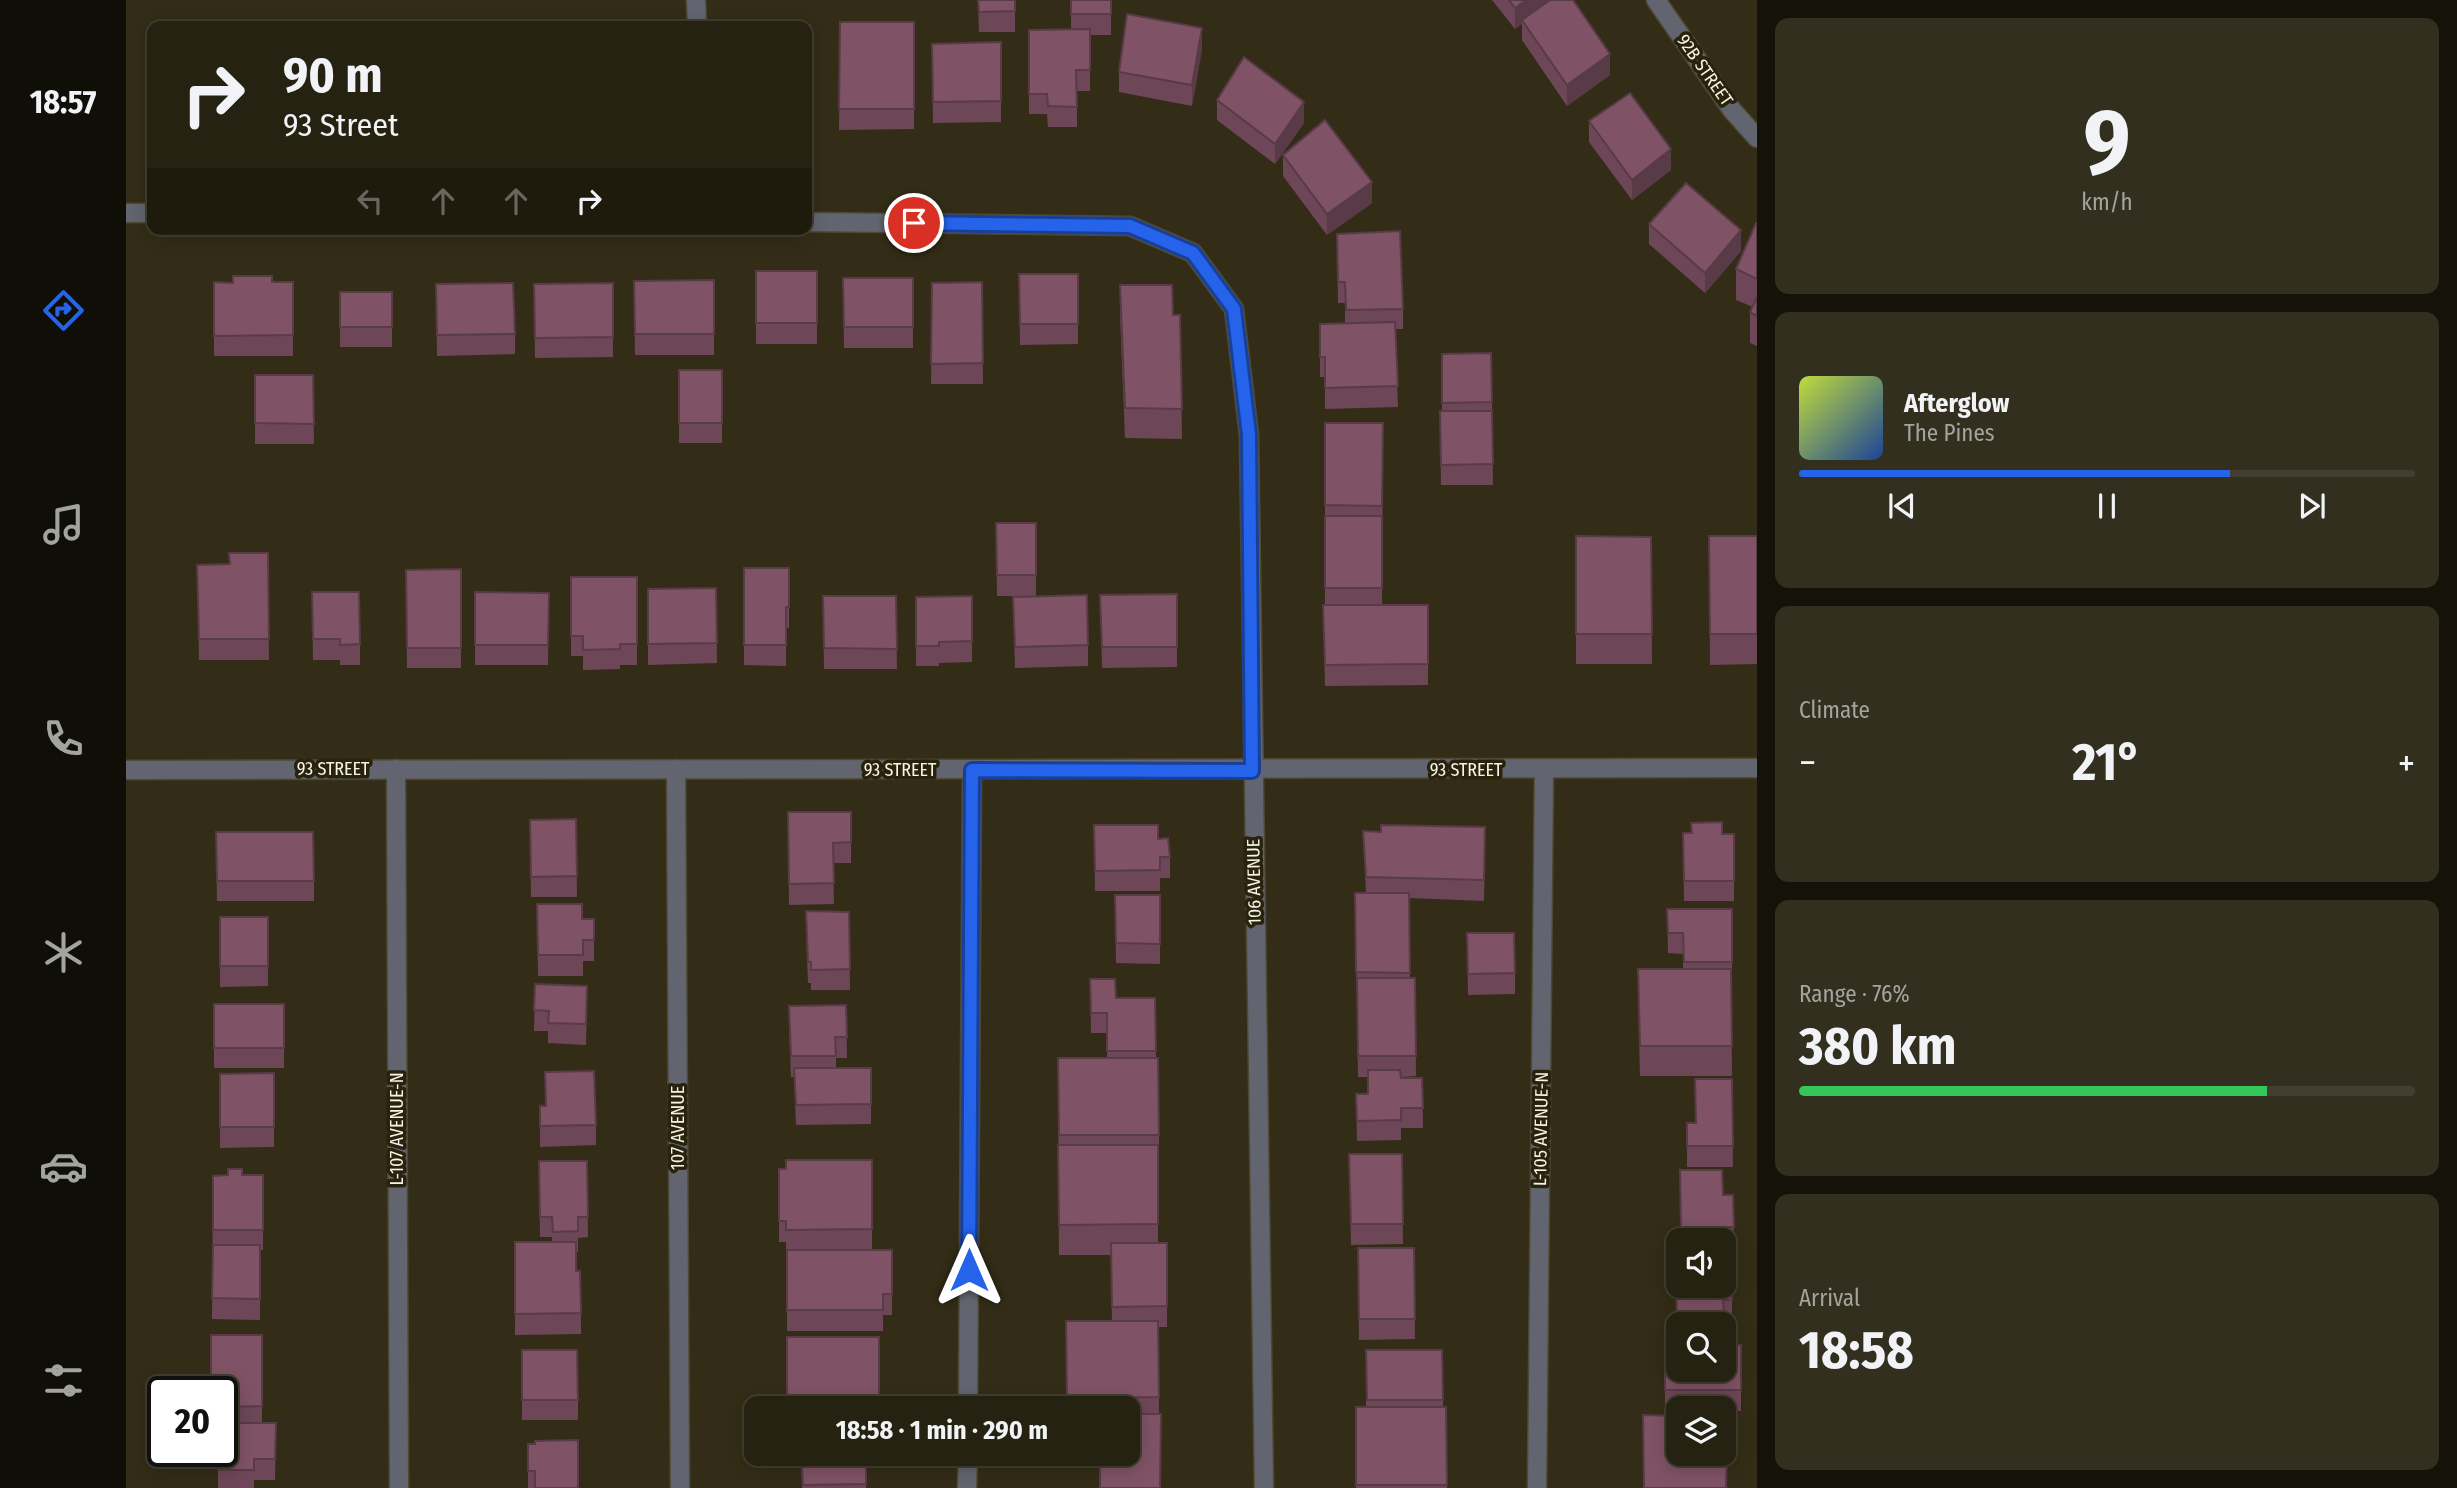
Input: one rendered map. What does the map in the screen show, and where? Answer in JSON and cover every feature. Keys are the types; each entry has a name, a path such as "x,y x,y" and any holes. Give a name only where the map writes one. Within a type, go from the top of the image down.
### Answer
{"street":[{"path":"696,0 697,21"},
{"name":"92B STREET","path":"1656,0 1732,110 1757,138"},
{"path":"126,213 147,213"},
{"name":"106 AVENUE","path":"812,222 1130,226 1193,253 1234,309 1249,435 1264,1488"},
{"name":"93 STREET","path":"126,770 1252,771 1757,768"},
{"name":"L-107 AVENUE-N","path":"396,769 399,1488"},
{"name":"107 AVENUE","path":"676,769 680,1488"},
{"path":"968,1396 972,770"},
{"name":"L-105 AVENUE-N","path":"1537,1488 1544,770"},
{"path":"968,1466 968,1488"}],"building":[{"path":"978,0 1015,0 1015,11 979,12"},
{"path":"1071,0 1111,0 1111,14 1071,14"},
{"path":"1509,0 1526,0 1515,8"},
{"path":"1550,0 1573,0 1610,54 1567,85 1522,20"},
{"path":"1127,14 1202,28 1192,85 1119,72"},
{"path":"840,22 914,22 914,109 839,109"},
{"path":"1090,29 1090,70 1076,70 1077,107 1048,106 1047,94 1029,94 1029,30"},
{"path":"1001,42 1001,101 933,102 932,44"},
{"path":"1244,57 1304,102 1275,144 1217,100"},
{"path":"1630,93 1671,149 1632,180 1589,121"},
{"path":"1325,120 1372,182 1327,214 1283,155"},
{"path":"1686,183 1741,230 1705,273 1649,224"},
{"path":"1757,223 1757,279 1736,269"},
{"path":"1400,231 1403,309 1346,310 1345,282 1338,282 1337,234"},
{"path":"756,271 817,271 817,323 756,323"},
{"path":"1019,274 1078,274 1078,324 1020,324"},
{"path":"233,276 272,276 272,282 293,282 293,335 214,336 214,282 233,283"},
{"path":"843,278 913,278 913,327 844,327"},
{"path":"714,280 714,334 635,334 634,281"},
{"path":"982,282 983,363 931,364 932,283"},
{"path":"513,283 515,334 437,335 436,284"},
{"path":"613,283 613,337 535,338 534,284"},
{"path":"1120,285 1172,285 1173,315 1180,315 1182,409 1125,408"},
{"path":"340,292 392,292 392,327 340,327"},
{"path":"1757,297 1757,316 1750,312"},
{"path":"1395,322 1398,386 1325,388 1325,357 1320,357 1320,324"},
{"path":"1491,353 1492,402 1442,403 1442,354"},
{"path":"679,370 722,370 722,423 679,423"},
{"path":"255,375 313,375 314,424 255,423"},
{"path":"1440,411 1492,411 1493,464 1441,465"},
{"path":"1325,423 1383,423 1382,506 1325,505"},
{"path":"1325,516 1382,516 1382,588 1325,588"},
{"path":"996,523 1036,523 1036,575 997,575"},
{"path":"1576,536 1651,537 1652,634 1576,634"},
{"path":"1709,536 1757,536 1757,634 1710,634"},
{"path":"229,553 268,553 269,639 199,639 197,565 230,564"},
{"path":"744,568 789,568 786,645 744,645"},
{"path":"461,569 461,648 407,648 406,570"},
{"path":"571,577 637,577 637,644 620,644 620,649 583,650 583,636 571,636"},
{"path":"716,588 717,643 648,644 648,589"},
{"path":"312,592 359,592 360,644 340,645 340,639 313,639"},
{"path":"475,592 549,593 548,645 475,645"},
{"path":"1177,594 1177,647 1102,647 1100,595"},
{"path":"1087,595 1088,645 1015,647 1013,597"},
{"path":"823,596 896,596 897,649 824,648"},
{"path":"972,596 972,641 916,646 916,597"},
{"path":"1323,605 1428,605 1428,664 1325,665"},
{"path":"788,812 851,812 851,842 833,843 834,883 789,884"},
{"path":"576,819 577,876 531,877 530,820"},
{"path":"1722,822 1722,834 1734,834 1734,881 1684,881 1683,833 1692,833 1691,823"},
{"path":"1094,825 1158,825 1158,839 1168,838 1170,857 1160,857 1160,870 1095,871"},
{"path":"1381,825 1485,827 1484,880 1366,877 1363,831 1381,832"},
{"path":"216,832 313,832 314,881 217,881"},
{"path":"1355,893 1409,893 1410,973 1356,972"},
{"path":"1115,895 1160,895 1160,944 1116,943"},
{"path":"537,904 582,904 582,919 594,919 594,940 583,940 583,955 538,955"},
{"path":"1667,909 1732,909 1732,962 1684,962 1683,933 1668,933"},
{"path":"806,911 849,912 850,969 811,970 811,962 808,962"},
{"path":"220,917 268,917 268,966 220,966"},
{"path":"1467,933 1514,933 1515,973 1468,974"},
{"path":"1638,969 1731,969 1732,1046 1640,1046"},
{"path":"1357,978 1415,978 1416,1056 1358,1056"},
{"path":"1090,979 1115,979 1116,998 1155,998 1156,1051 1107,1051 1107,1013 1091,1013"},
{"path":"535,984 587,986 586,1024 548,1023 549,1011 534,1010"},
{"path":"214,1004 284,1004 284,1048 214,1048"},
{"path":"846,1005 847,1037 835,1037 836,1056 791,1056 789,1006"},
{"path":"1058,1058 1158,1058 1159,1135 1059,1135"},
{"path":"794,1068 871,1068 871,1104 796,1105"},
{"path":"1368,1070 1400,1070 1401,1078 1422,1078 1423,1108 1401,1108 1401,1120 1357,1121 1356,1094 1368,1094"},
{"path":"594,1071 596,1125 540,1126 540,1106 546,1106 545,1072"},
{"path":"274,1073 274,1127 220,1127 220,1074"},
{"path":"1695,1079 1732,1079 1733,1146 1687,1146 1687,1123 1696,1123"},
{"path":"1058,1145 1158,1145 1158,1224 1059,1225"},
{"path":"1349,1154 1402,1154 1403,1224 1351,1224"},
{"path":"786,1160 872,1160 872,1229 786,1230 786,1221 779,1221 779,1169 786,1169"},
{"path":"539,1161 587,1161 588,1217 578,1217 578,1231 553,1232 552,1217 540,1217"},
{"path":"228,1169 242,1169 242,1175 263,1175 263,1230 213,1230 213,1176 228,1175"},
{"path":"1680,1170 1722,1170 1723,1195 1733,1195 1734,1227 1681,1227"},
{"path":"515,1242 576,1242 581,1313 515,1314"},
{"path":"1111,1243 1167,1243 1167,1306 1112,1307"},
{"path":"213,1245 260,1245 260,1299 212,1298"},
{"path":"1358,1248 1414,1248 1415,1319 1359,1319"},
{"path":"787,1250 892,1250 892,1294 883,1294 883,1310 787,1310"},
{"path":"1676,1298 1732,1298 1723,1300 1724,1312 1677,1312"},
{"path":"1066,1321 1158,1321 1159,1397 1067,1396"},
{"path":"211,1335 262,1335 262,1406 238,1407 238,1376 211,1376"},
{"path":"787,1337 879,1337 879,1396 787,1396"},
{"path":"1665,1345 1666,1382 1736,1382 1736,1345 1741,1345 1741,1390 1665,1390"},
{"path":"522,1350 577,1350 578,1400 522,1400"},
{"path":"1366,1350 1442,1350 1443,1400 1367,1400"},
{"path":"1356,1407 1446,1407 1447,1485 1356,1485"},
{"path":"1140,1414 1161,1414 1160,1488 1100,1488 1100,1466 1140,1466"},
{"path":"1643,1415 1666,1416 1666,1466 1727,1466 1726,1488 1644,1488"},
{"path":"238,1423 276,1423 275,1459 254,1459 254,1470 218,1470 218,1467 238,1467"},
{"path":"578,1440 578,1488 535,1488 535,1471 528,1471 528,1444 535,1444 535,1441"},
{"path":"802,1466 866,1466 866,1484 803,1485"}],"route":[{"path":"914,223 1130,226 1193,253 1234,309 1249,435 1252,771 972,770 969,1270"}]}
